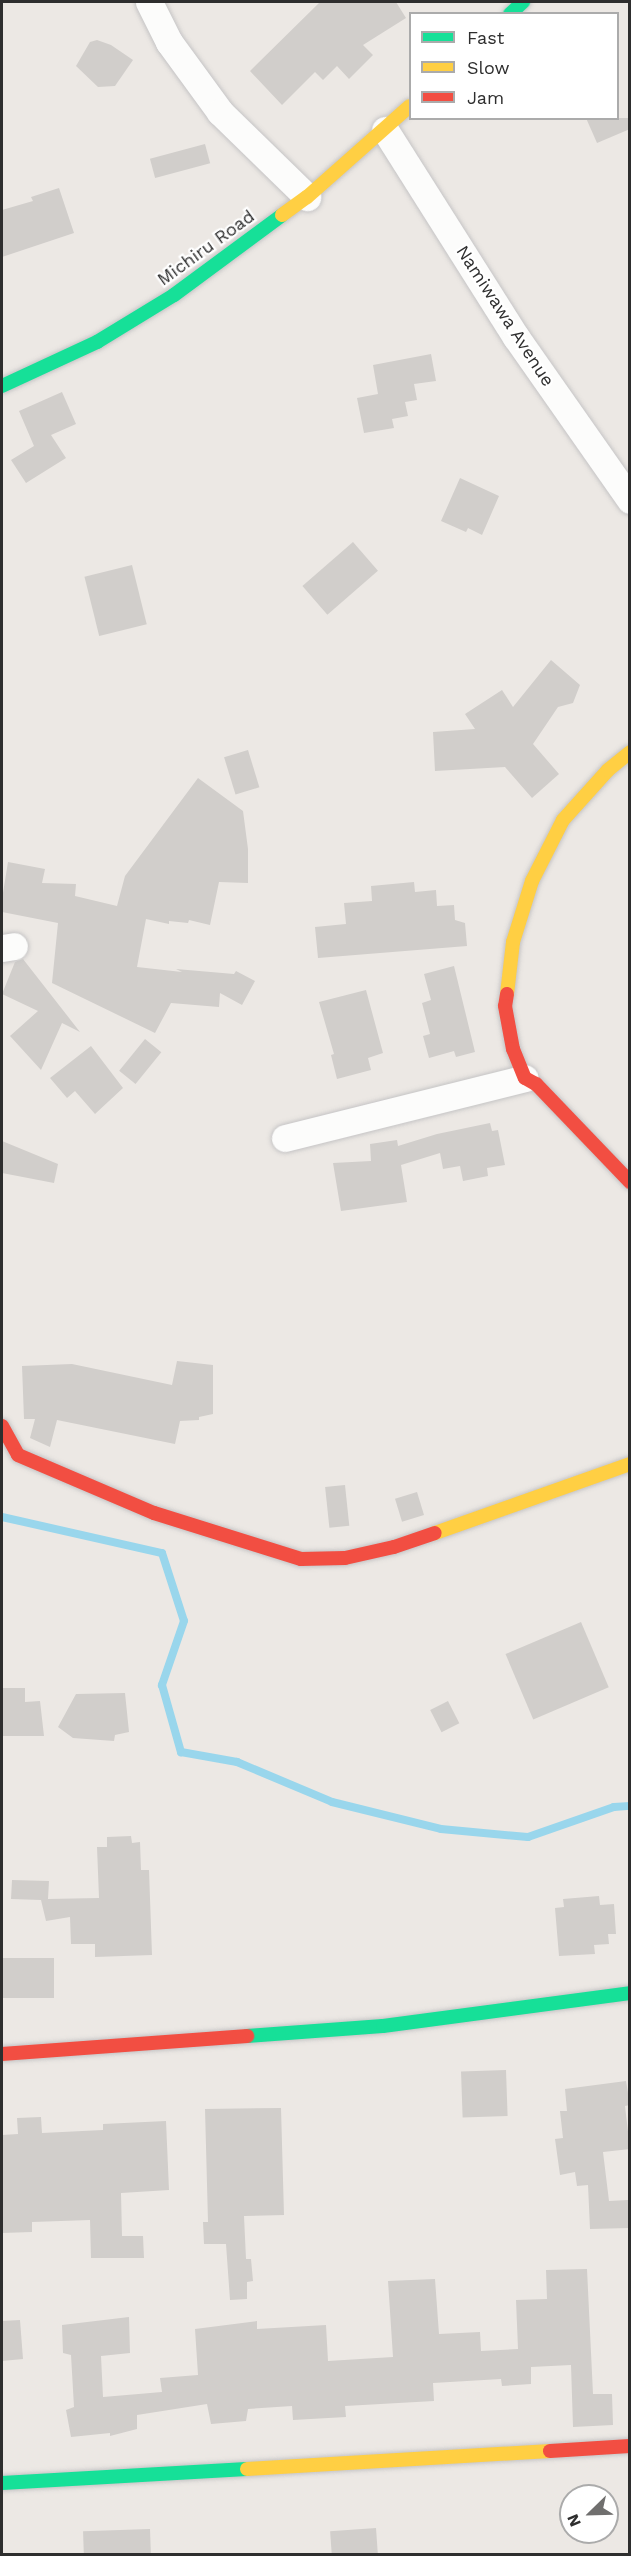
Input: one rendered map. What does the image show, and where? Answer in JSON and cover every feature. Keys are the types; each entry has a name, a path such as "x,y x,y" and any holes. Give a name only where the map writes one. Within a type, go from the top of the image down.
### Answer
{"street":[{"path":"148,2 169,42 220,112 307,197"},
{"name":"Michiru Road","path":"2,386 97,342 174,295 307,197 409,108"},
{"name":"Namiwawa Avenue","path":"385,130 516,337 630,500"},
{"path":"630,752 608,770 563,820 532,881 513,942 505,1006 513,1049 525,1078 536,1084 630,1182"},
{"path":"285,1138 525,1078"},
{"path":"2,1426 18,1455 154,1513 301,1558 345,1558 394,1547 630,1464"},
{"path":"2,2054 382,2026 630,1993"},
{"path":"2,2483 630,2446"}],"building":[{"path":"320,2 396,2 406,18 363,45 373,55 349,79 337,66 323,80 315,72 282,105 250,71"},
{"path":"97,40 111,45 133,60 115,86 98,87 76,66 90,42"},
{"path":"630,118 630,129 597,143 587,120"},
{"path":"205,144 210,163 155,178 150,159"},
{"path":"59,188 74,233 2,257 2,210 33,201 31,197"},
{"path":"431,354 436,381 414,384 417,400 405,402 408,416 392,419 394,428 364,433 357,398 378,394 373,365"},
{"path":"62,392 76,424 51,435 66,458 26,483 11,460 34,446 19,411"},
{"path":"460,478 499,496 482,535 468,528 466,532 441,521"},
{"path":"353,542 378,571 327,615 302,586"},
{"path":"132,565 147,624 99,636 84,577"},
{"path":"551,660 580,685 573,703 558,707 533,744 559,774 532,798 505,767 435,771 433,732 475,729 465,714 502,690 513,707"},
{"path":"248,750 259,787 235,795 224,757"},
{"path":"198,778 243,811 248,849 248,883 219,882 210,925 189,920 188,923 169,921 169,924 146,919 137,967 182,972 176,969 234,974 236,971 255,981 242,1005 220,993 219,1007 171,1003 155,1033 52,983 58,923 2,912 8,862 45,869 42,883 76,884 75,896 117,906 125,876"},
{"path":"414,882 415,892 436,890 437,906 454,905 455,920 465,923 467,946 318,958 315,927 346,924 344,903 372,901 371,886"},
{"path":"23,959 80,1032 62,1023 41,1070 10,1036 38,1011 2,994 15,962"},
{"path":"454,966 475,1052 456,1057 454,1051 429,1058 423,1036 430,1034 422,1003 431,1000 424,974"},
{"path":"366,990 383,1053 368,1058 371,1070 337,1079 331,1055 334,1054 319,1002"},
{"path":"145,1039 161,1052 136,1084 119,1071"},
{"path":"91,1046 123,1088 95,1114 75,1091 67,1098 50,1078"},
{"path":"490,1123 492,1131 498,1130 505,1165 487,1168 488,1176 463,1181 460,1166 443,1169 440,1153 401,1165 407,1202 341,1211 333,1163 371,1161 370,1144 397,1140 398,1146 437,1134"},
{"path":"2,1141 58,1164 54,1183 2,1173"},
{"path":"177,1361 213,1365 213,1414 199,1417 199,1420 180,1421 175,1444 57,1420 50,1447 30,1438 35,1419 24,1419 22,1366 72,1364 172,1385"},
{"path":"345,1485 349,1526 329,1528 325,1487"},
{"path":"417,1492 424,1515 402,1522 395,1499"},
{"path":"581,1622 609,1687 533,1719 506,1654"},
{"path":"2,1688 25,1688 25,1702 40,1701 44,1736 2,1736"},
{"path":"125,1693 129,1732 115,1735 114,1741 73,1738 58,1727 76,1694"},
{"path":"448,1701 459,1723 442,1732 430,1710"},
{"path":"131,1836 132,1843 140,1842 141,1870 149,1870 152,1955 95,1957 95,1944 71,1944 70,1917 46,1921 41,1900 11,1899 12,1880 49,1881 48,1899 99,1898 97,1847 107,1847 107,1837"},
{"path":"599,1896 600,1905 614,1904 616,1934 608,1934 609,1944 594,1945 595,1954 559,1956 555,1908 564,1907 563,1899"},
{"path":"2,1958 54,1958 54,1998 2,1998"},
{"path":"506,2070 508,2116 463,2118 461,2072"},
{"path":"626,2081 630,2105 625,2106 630,2149 603,2152 609,2201 628,2200 629,2228 590,2229 588,2185 577,2186 575,2172 560,2175 555,2139 563,2138 560,2111 567,2111 565,2089"},
{"path":"281,2108 284,2215 244,2216 246,2259 251,2259 253,2281 247,2282 247,2299 230,2300 226,2244 204,2244 203,2222 208,2222 205,2109"},
{"path":"41,2117 42,2133 103,2130 103,2124 166,2121 169,2190 121,2193 122,2236 143,2236 144,2258 91,2258 90,2220 32,2222 32,2232 2,2233 2,2135 18,2134 17,2118"},
{"path":"587,2269 593,2394 612,2394 613,2425 573,2427 571,2365 531,2367 531,2384 502,2386 501,2379 433,2383 434,2401 345,2406 346,2417 293,2420 292,2406 248,2409 246,2421 211,2424 207,2404 137,2415 137,2429 110,2436 110,2433 71,2437 66,2410 74,2407 71,2355 63,2353 62,2325 129,2317 130,2353 101,2356 103,2397 162,2392 160,2378 198,2375 195,2329 257,2321 257,2329 326,2325 328,2361 393,2357 388,2281 435,2279 439,2334 480,2332 481,2351 518,2349 516,2300 547,2299 546,2270"},
{"path":"20,2320 23,2359 2,2361 2,2321"},
{"path":"376,2528 378,2554 332,2554 330,2531"},
{"path":"150,2529 151,2554 84,2554 83,2531"}],"waterway":[{"path":"2,1517 162,1553 184,1621 162,1685 181,1752 237,1762 332,1802 441,1829 528,1837 614,1807 630,1806"}],"traffic: fast":[{"path":"512,12 523,2"},
{"path":"2,386 97,342 174,295 282,215"},
{"path":"247,2036 383,2026 630,1993"},
{"path":"2,2483 247,2469"}],"traffic: slow":[{"path":"282,215 307,197 409,107"},
{"path":"507,994 513,942 532,881 563,820 608,770 630,752"},
{"path":"435,1533 630,1464"},
{"path":"247,2469 550,2451"}],"traffic: jam":[{"path":"507,994 505,1006 513,1049 525,1078 536,1084 630,1182"},
{"path":"2,1426 18,1455 154,1513 301,1559 345,1558 394,1547 435,1533"},
{"path":"2,2054 247,2036"},
{"path":"550,2451 630,2446"}]}
